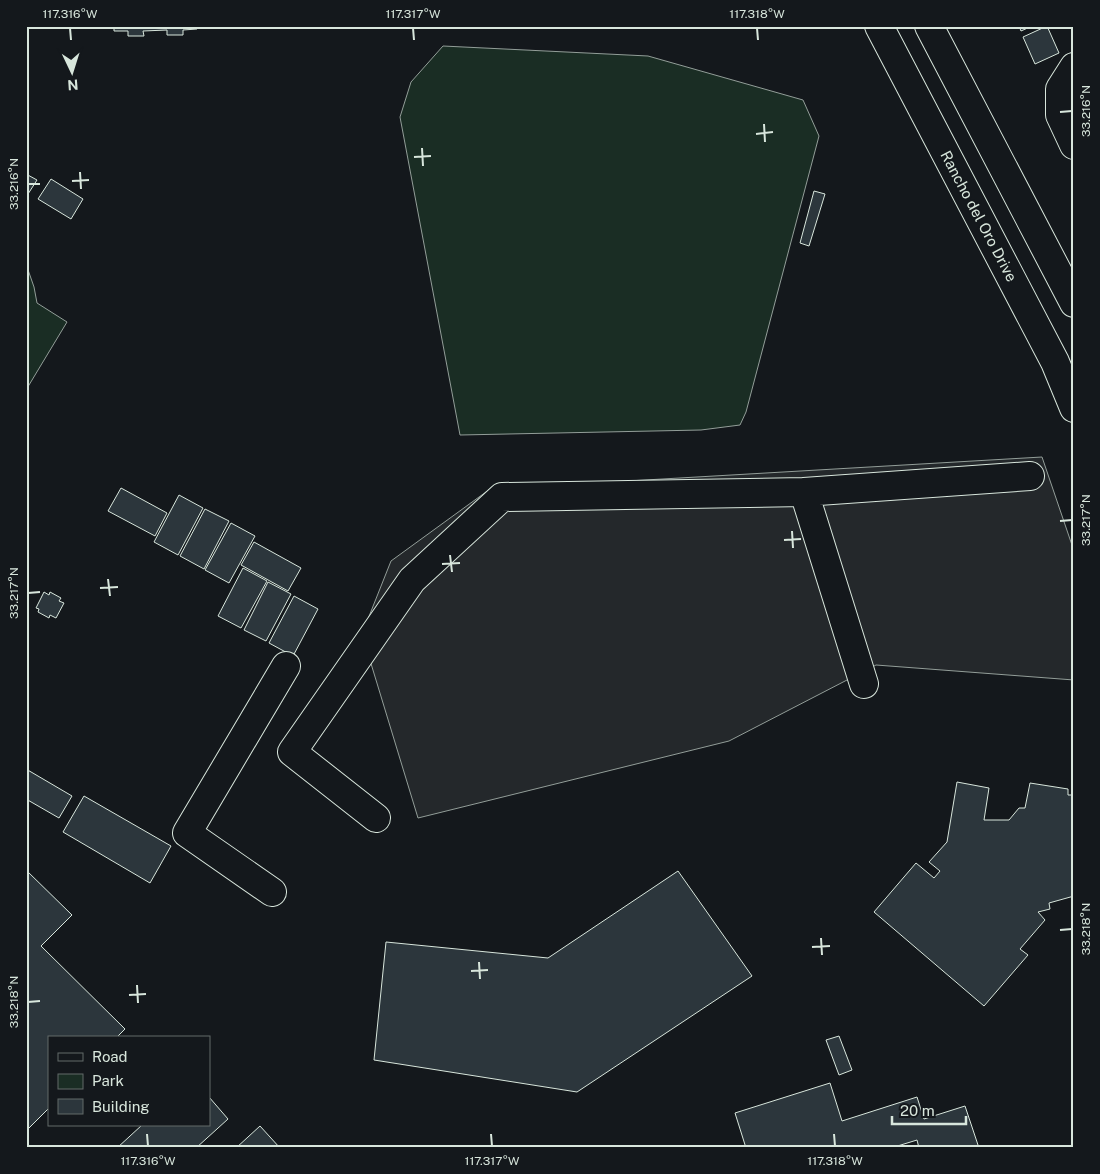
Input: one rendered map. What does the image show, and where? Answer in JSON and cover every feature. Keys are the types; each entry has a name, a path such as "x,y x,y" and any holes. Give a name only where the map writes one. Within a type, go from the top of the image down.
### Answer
{"main road":[{"name":"Rancho del Oro Drive","path":"879,26 1055,362 1074,408"},
{"path":"930,26 1074,303"},
{"path":"1074,67 1060,88 1060,115 1074,145"},
{"path":"376,818 292,752 412,580 502,498 804,492 1030,476"},
{"path":"804,492 864,684"},
{"path":"272,892 187,833 286,666"}],"green space":[{"path":"443,46 648,56 803,100 819,136 746,412 740,425 701,430 460,435 400,117 411,82"},
{"path":"26,264 37,303 67,322 26,390"}],"shaded area":[{"path":"1042,457 1074,551 1074,680 876,665 729,741 418,818 362,634 391,561 490,489"}],"building":[{"path":"114,26 197,26 197,29 183,30 183,35 167,35 167,30 143,31 144,36 128,36 128,31 114,31"},
{"path":"1019,26 1032,26 1021,31"},
{"path":"1047,26 1059,53 1035,64 1023,37"},
{"path":"26,174 37,180 28,194 26,193"},
{"path":"51,179 83,199 71,219 38,199"},
{"path":"814,191 825,194 809,246 800,243"},
{"path":"121,488 167,513 155,536 108,511"},
{"path":"179,495 203,508 178,555 154,542"},
{"path":"205,509 229,521 204,569 180,556"},
{"path":"231,523 255,536 229,583 205,570"},
{"path":"254,542 301,568 288,591 241,565"},
{"path":"243,568 267,581 241,628 218,616"},
{"path":"268,582 291,594 266,641 244,630"},
{"path":"44,592 49,595 50,592 61,598 59,601 64,603 56,618 50,615 49,618 38,612 39,609 36,608"},
{"path":"294,596 318,609 293,656 269,643"},
{"path":"26,769 72,796 59,818 26,799"},
{"path":"957,782 989,788 984,820 1009,820 1019,808 1025,808 1030,783 1068,789 1068,795 1074,795 1074,896 1049,903 1050,909 1038,912 1045,920 1020,949 1028,955 984,1006 874,912 916,863 934,878 940,871 929,862 947,842"},
{"path":"84,796 171,846 150,883 63,832"},
{"path":"26,870 72,915 41,946 125,1029 118,1036 48,1036 48,1109 26,1131"},
{"path":"678,871 752,976 577,1092 374,1060 386,942 548,958"},
{"path":"839,1036 852,1070 839,1075 826,1040"},
{"path":"830,1083 842,1121 917,1097 924,1119 965,1106 979,1148 919,1148 917,1140 891,1148 746,1148 735,1113"},
{"path":"210,1098 228,1119 196,1148 117,1148 141,1126 210,1126"},
{"path":"260,1126 280,1148 236,1148"}]}
